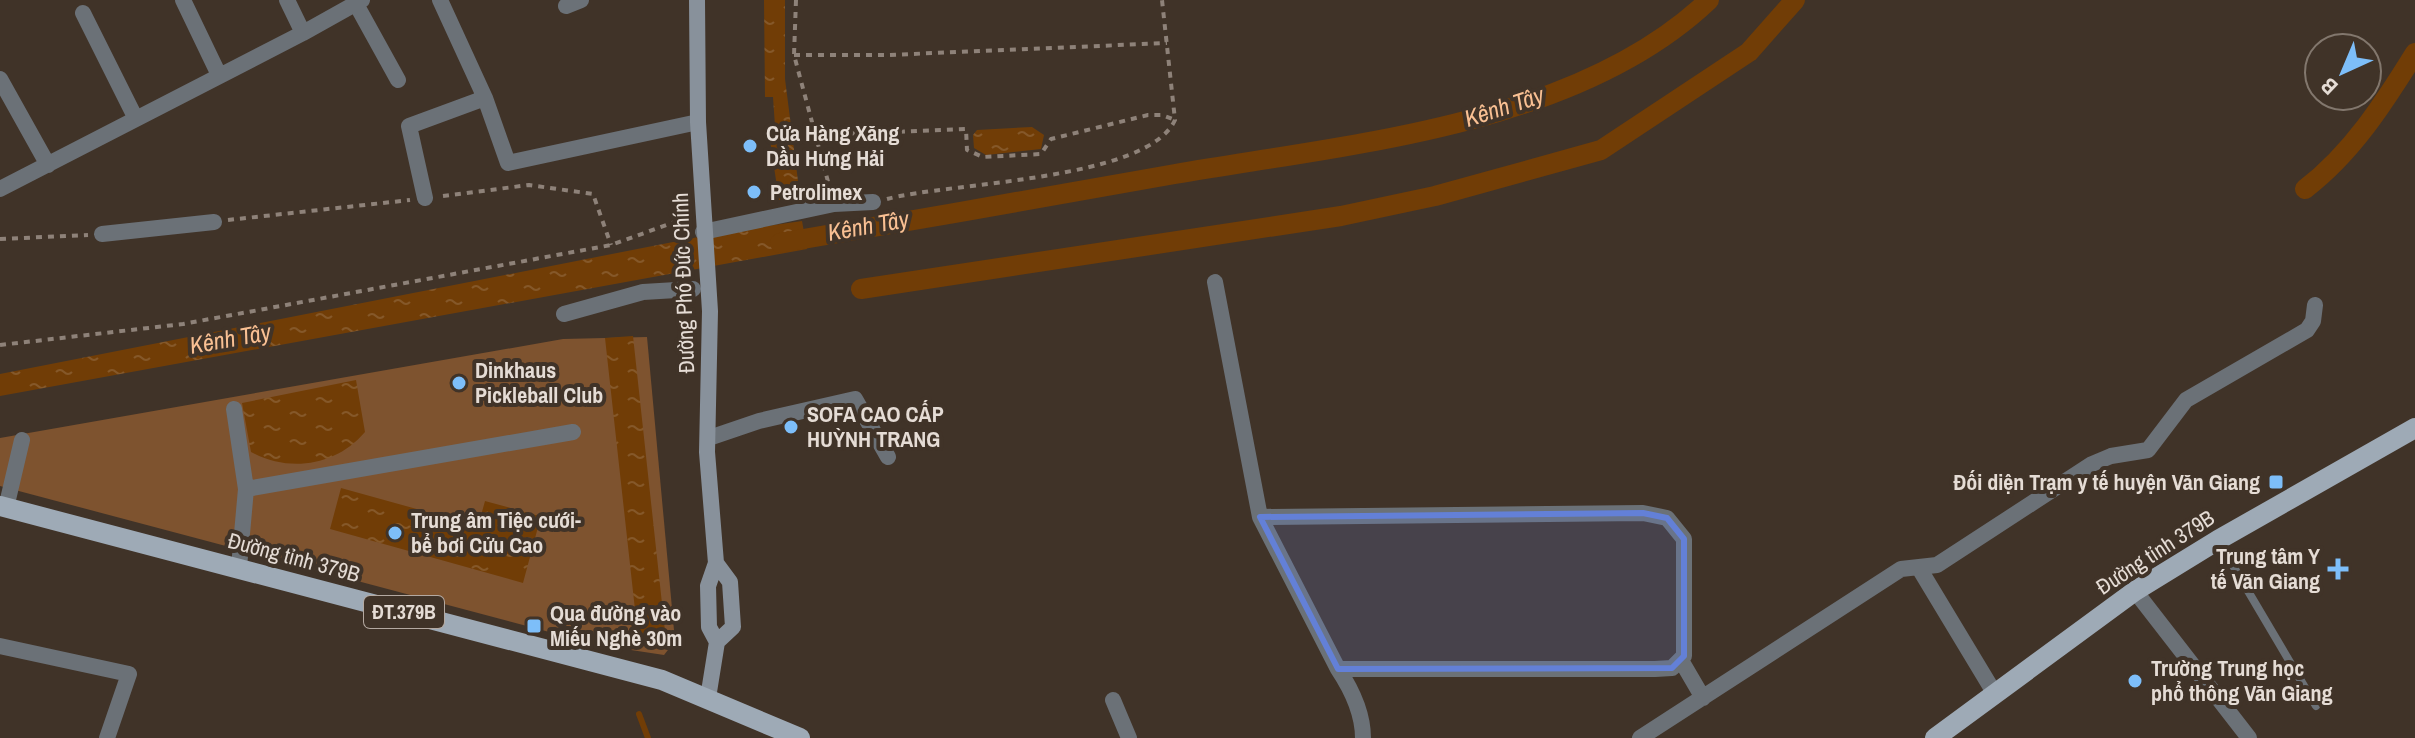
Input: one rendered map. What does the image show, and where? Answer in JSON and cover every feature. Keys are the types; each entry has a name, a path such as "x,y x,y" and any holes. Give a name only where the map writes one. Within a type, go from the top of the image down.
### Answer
{"main road":[{"name":"Đường Phó Đức Chính","path":"697,0 703,226 700,287 710,311 709,438 716,563 708,586 709,627 717,642 708,698"},
{"name":"Đường tỉnh 379B","path":"1935,738 2135,591 2415,428"},
{"name":"Đường tỉnh 379B","path":"3,507 662,680 772,729 800,738"},
{"name":"Đường Phó Đức Chính","path":"716,563 730,582 733,627 717,642"}],"street":[{"path":"183,0 219,75"},
{"path":"287,0 303,33"},
{"path":"440,0 485,98 508,163 698,122"},
{"path":"0,189 359,2 398,80"},
{"path":"83,13 135,117"},
{"path":"0,79 48,165"},
{"path":"425,198 409,126 485,98"},
{"path":"703,226 834,204 873,202"},
{"path":"102,234 214,222"},
{"path":"1215,282 1260,517 1351,689 1363,725 1363,738"},
{"path":"564,314 643,292 700,287"},
{"path":"1640,738 1901,569 1937,565 2092,464 2111,456 2148,450 2186,400 2307,330 2313,321 2315,305"},
{"path":"709,438 759,421 855,399 888,457"},
{"path":"234,409 246,489 239,567"},
{"path":"246,489 573,432"},
{"path":"3,507 22,440"},
{"path":"1260,517 1643,513 1667,518 1684,539 1682,662 1703,698"},
{"path":"1919,568 1995,694"},
{"path":"2135,591 2249,738"},
{"path":"0,646 129,674 107,738"},
{"path":"1338,669 1655,669 1672,668 1682,662"},
{"path":"1113,700 1129,738"}],"lane":[{"path":"2218,540 2316,706"}],"path":[{"path":"796,0 794,55 834,204"},
{"path":"873,202 1107,165 1156,142 1175,120 1162,0"},
{"path":"794,55 888,55 1167,43"},
{"path":"815,135 966,129 967,150 983,157 1041,154 1051,139 1148,115 1162,115 1175,120"},
{"path":"0,345 183,324 611,245 672,223 703,226"},
{"path":"0,239 102,234"}],"highlighted area":[{"path":"1643,513 1667,518 1684,539 1684,656 1672,668 1655,669 1338,669 1260,517"}],"shaded area":[{"path":"647,337 675,641 664,655 598,645 0,486 0,438 563,339"}],"water":[{"path":"764,0 785,0 785,79 798,181 790,183 792,198 779,200 768,127 775,126 773,97 765,97"},
{"path":"1032,127 1044,135 1041,149 986,155 974,148 973,135 977,130"},
{"path":"802,221 807,249 0,396 0,374 719,233"},
{"path":"633,336 665,631 659,648 645,645 638,637 605,338"},
{"path":"356,380 365,432 340,452 326,459 296,464 266,459 251,452 242,403"},
{"path":"341,488 478,526 485,501 541,516 523,583 330,529"}],"waterway":[{"name":"Kênh Tây","path":"780,243 1313,152 1457,123 1528,103 1594,76 1655,42 1709,0"},
{"path":"861,289 1341,216 1435,196 1601,150 1749,52 1795,0"},
{"path":"2305,189 2352,143 2379,109 2415,53"},
{"path":"639,714 648,738"}],"place":[{"name":"Cửa Hàng Xăng Dầu Hưng Hải","path":"750,146"},
{"name":"Petrolimex","path":"754,192"},
{"name":"Dinkhaus Pickleball Club","path":"459,383"},
{"name":"SOFA CAO CẤP HUỲNH TRANG","path":"791,427"},
{"name":"Đối diện Trạm y tế huyện Văn Giang","path":"2276,482"},
{"name":"Trung âm Tiệc cưới- bể bơi Cửu Cao","path":"395,533"},
{"name":"Trung tâm Y tế Văn Giang","path":"2338,569"},
{"name":"Qua đường vào Miếu Nghè 30m","path":"534,626"},
{"name":"Trường Trung học phổ thông Văn Giang","path":"2135,681"}]}
